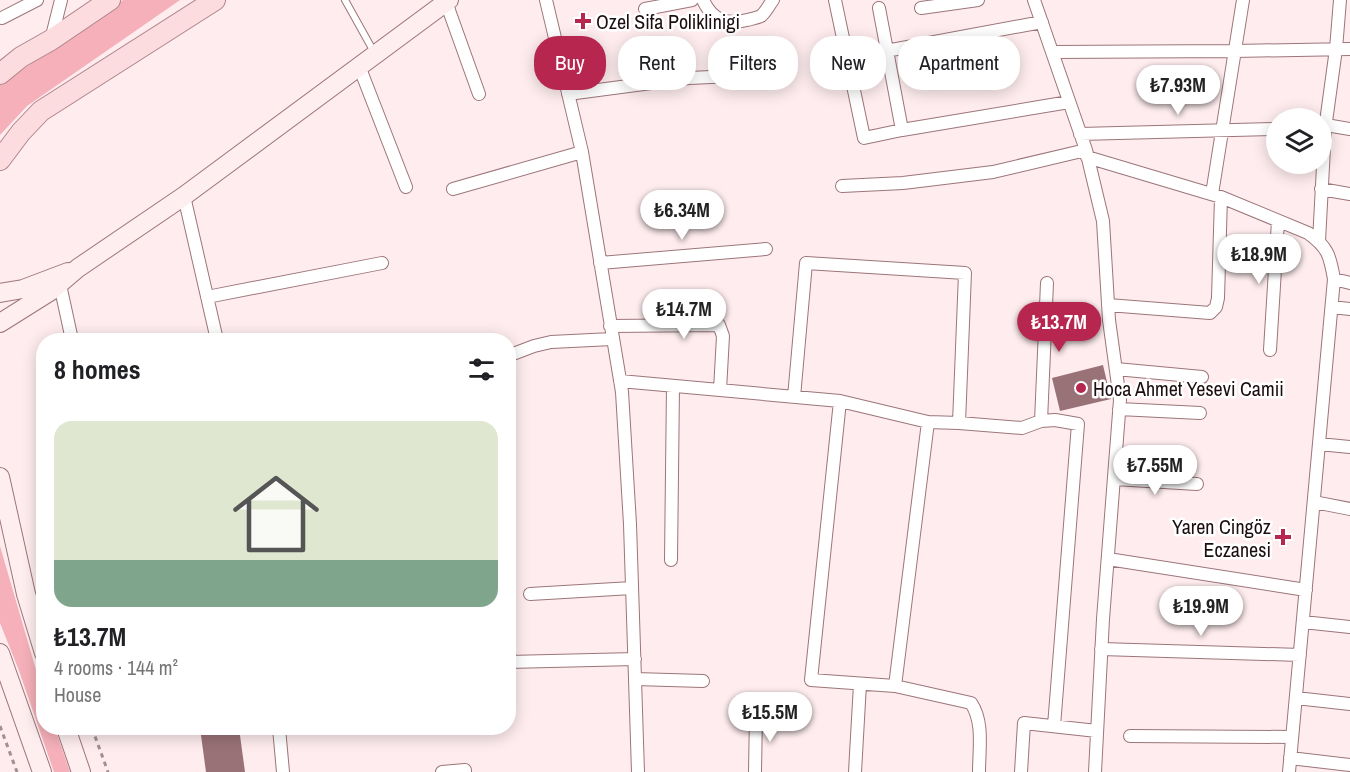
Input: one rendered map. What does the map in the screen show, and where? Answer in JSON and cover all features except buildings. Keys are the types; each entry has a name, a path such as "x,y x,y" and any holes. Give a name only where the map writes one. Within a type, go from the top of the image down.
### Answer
{"main road":[{"path":"0,160 21,132 41,111 57,99 77,89 215,0"},
{"path":"0,74 21,57 51,40 97,3"}],"street":[{"path":"2,18 37,0"},
{"path":"51,40 61,0"},
{"path":"546,0 582,152 622,392 629,513 638,772"},
{"path":"645,9 692,0"},
{"path":"703,0 707,9 717,17 724,22 734,23 760,16 767,10 772,0"},
{"path":"835,0 864,138 1069,102"},
{"path":"921,8 978,0"},
{"path":"1034,0 1087,153 1103,221 1108,305 1120,400 1101,649 1095,772"},
{"path":"1108,305 1210,313 1216,306 1218,298 1217,195 1234,51 1243,0"},
{"path":"1327,108 1336,50 1340,0"},
{"path":"0,292 59,280 78,268 184,196 447,1 479,94"},
{"path":"879,8 884,36"},
{"path":"902,130 886,51 1041,22"},
{"path":"1052,52 1350,49"},
{"path":"0,66 21,57"},
{"path":"359,66 406,187"},
{"path":"568,94 708,77"},
{"path":"1332,128 1350,129"},
{"path":"1080,134 1266,129"},
{"path":"453,189 582,152"},
{"path":"842,186 903,183 993,172 1087,153 1217,195 1308,233 1319,241 1330,257 1334,279 1289,772"},
{"path":"1319,241 1322,174"},
{"path":"1321,189 1350,194"},
{"path":"184,196 216,333"},
{"path":"1270,350 1278,221"},
{"path":"600,263 766,249"},
{"path":"207,297 382,263"},
{"path":"794,397 806,263 965,273 959,423"},
{"path":"1334,279 1350,283"},
{"path":"0,323 51,291 59,280"},
{"path":"59,280 70,333"},
{"path":"1041,421 1047,283"},
{"path":"1332,307 1350,309"},
{"path":"516,353 551,342 611,332 719,325 723,336 720,390"},
{"path":"1116,369 1203,376"},
{"path":"620,381 840,401 928,422 1022,428 1041,421 1055,420 1078,424 1054,726"},
{"path":"671,560 673,386"},
{"path":"840,401 812,681 895,686 971,703 976,710 979,724 979,772"},
{"path":"1119,409 1200,413"},
{"path":"895,686 928,422"},
{"path":"1319,444 1350,447"},
{"path":"0,477 35,610"},
{"path":"1114,479 1197,484"},
{"path":"1314,502 1350,509"},
{"path":"1108,559 1306,590"},
{"path":"530,594 632,588"},
{"path":"1303,622 1350,627"},
{"path":"1101,649 1300,656"},
{"path":"0,653 42,772"},
{"path":"516,662 634,659"},
{"path":"635,680 703,681"},
{"path":"855,772 860,684"},
{"path":"1296,699 1350,704"},
{"path":"755,772 756,714"},
{"path":"1021,772 1024,723 1097,731"},
{"path":"68,735 81,772"},
{"path":"280,735 283,772"},
{"path":"1130,736 1292,737"},
{"path":"1290,758 1350,765"},
{"path":"442,772 465,770 465,772"}],"lane":[{"path":"345,0 375,54"}],"path":[{"path":"0,726 16,772"},
{"path":"95,735 108,772"}],"shaded area":[{"path":"123,0 180,0 27,106 0,135 0,85"},
{"path":"0,546 36,669 36,720 18,668 0,623"},
{"path":"41,735 57,735 70,772 54,772"}],"place":[{"name":"Ozel Sifa Poliklinigi","path":"583,21"},
{"name":"Hoca Ahmet Yesevi Camii","path":"1081,388"},
{"name":"Yaren Cingöz Eczanesi","path":"1283,537"}]}
